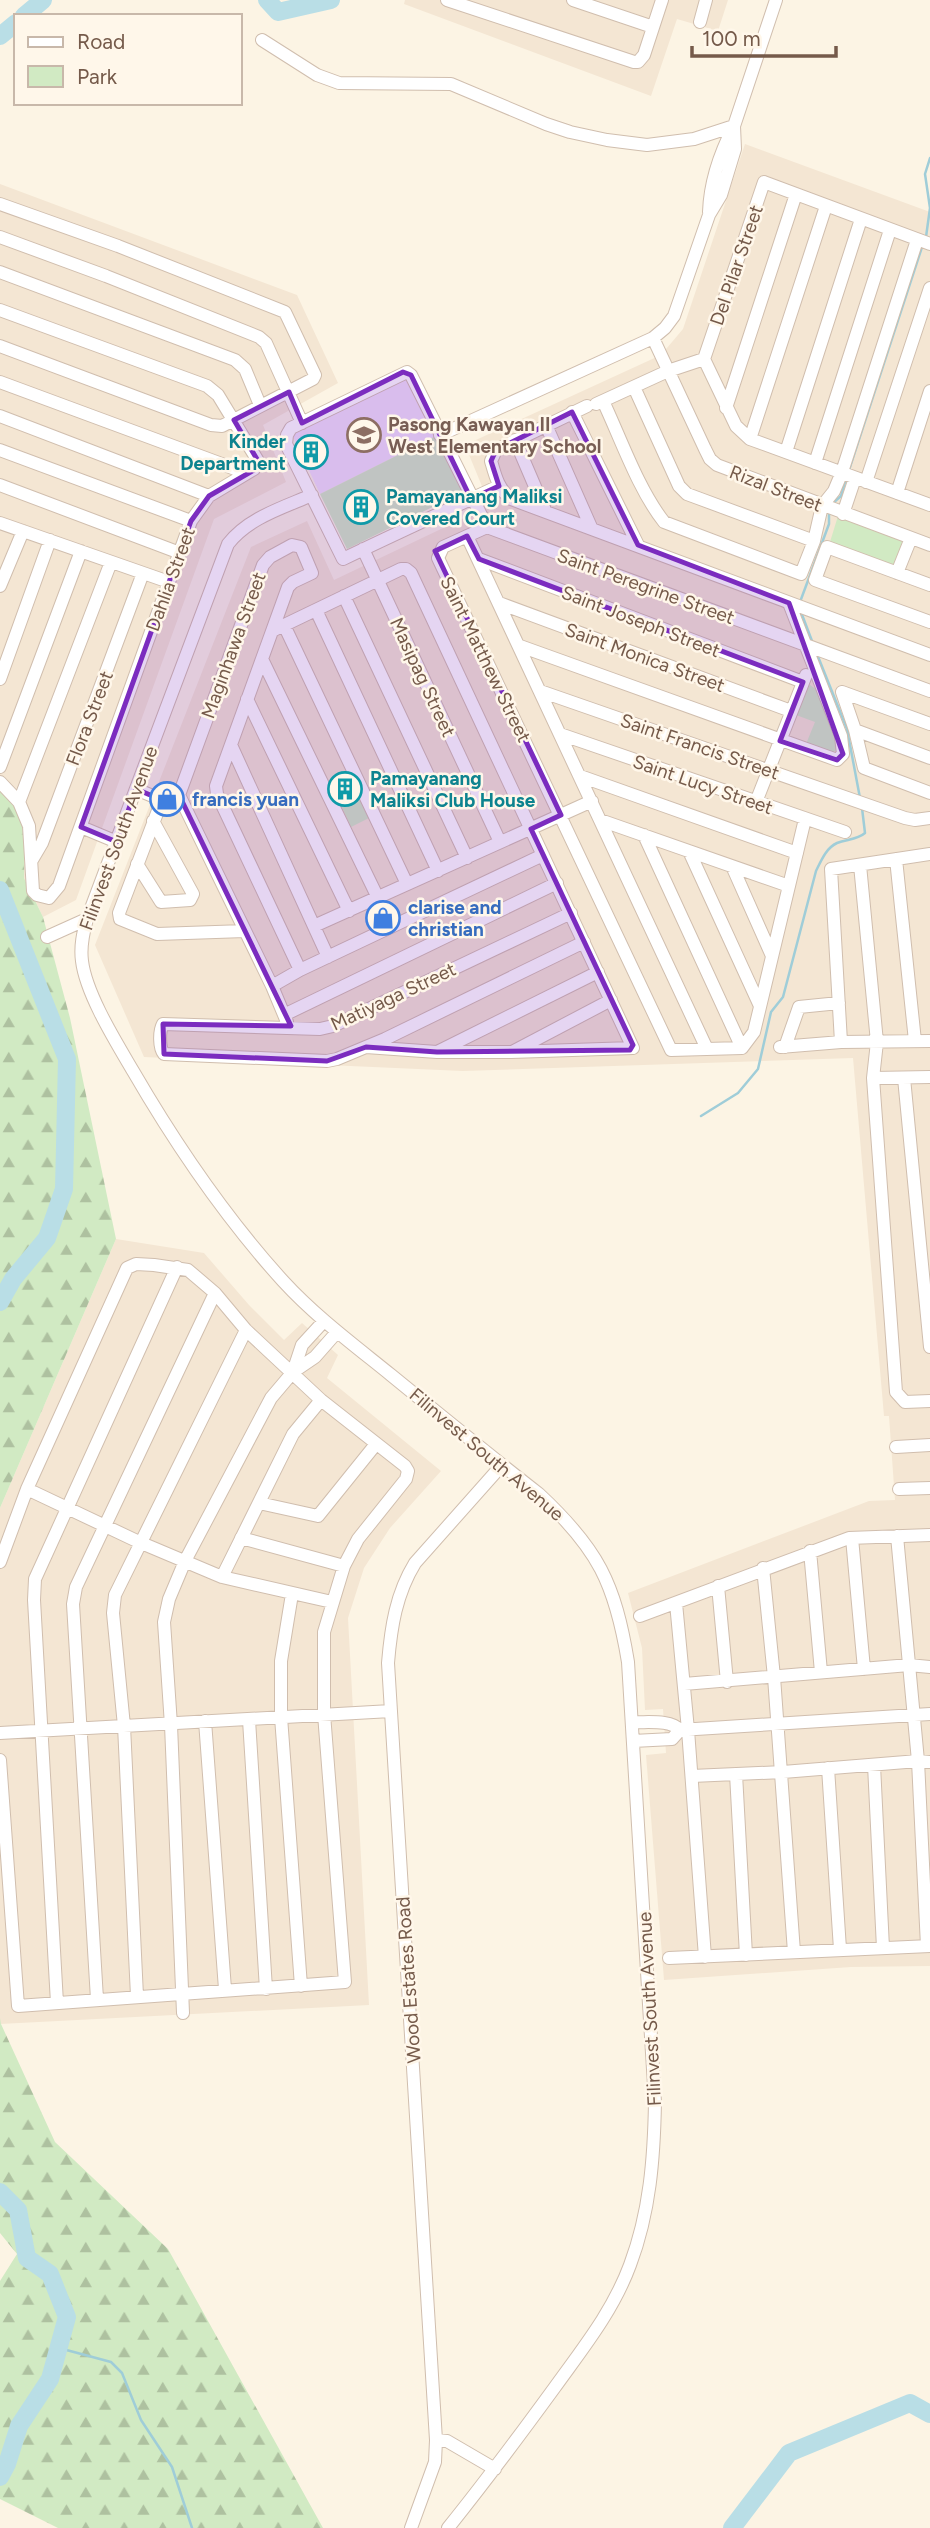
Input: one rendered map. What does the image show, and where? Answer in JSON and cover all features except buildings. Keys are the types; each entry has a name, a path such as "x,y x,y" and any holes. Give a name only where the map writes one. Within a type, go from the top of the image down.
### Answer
{"street":[{"path":"447,0 629,61 638,61 644,55 662,0"},
{"path":"573,0 653,27"},
{"path":"699,22 706,0"},
{"path":"440,435 653,338 665,328 674,316 709,215 710,191 724,145 734,126 776,0"},
{"path":"262,40 317,75 339,83 451,84 546,124 607,140 647,145 694,139 734,126"},
{"name":"Del Pilar Street","path":"704,359 764,182 924,242"},
{"path":"726,408 796,194"},
{"path":"0,204 118,246 285,312 315,372 313,379 222,426 211,425 0,346"},
{"path":"750,439 826,206"},
{"path":"786,452 861,219"},
{"path":"815,463 890,230"},
{"path":"0,237 259,337 266,343 302,423"},
{"path":"831,510 834,491 852,476 924,242"},
{"path":"0,272 241,364 260,405"},
{"path":"594,404 664,522 801,574 814,541 852,476 930,288"},
{"path":"0,310 207,386 218,395 258,461 254,469 246,473 0,382"},
{"name":"Rizal Street","path":"653,338 710,459 725,470 930,545"},
{"path":"930,505 750,439 736,426 704,359 668,371 572,412 495,450 491,461 499,486 510,499 930,655"},
{"path":"487,527 471,499 411,374 407,372 291,428 287,435 286,444 343,559 363,549 471,499 499,486"},
{"path":"634,387 679,485 687,494 814,541"},
{"path":"897,493 930,391"},
{"path":"572,412 638,545"},
{"path":"0,416 209,496"},
{"path":"546,425 591,527"},
{"path":"515,440 545,510"},
{"path":"0,450 191,522"},
{"name":"Dahlia Street","path":"31,862 31,881 37,895 49,898 59,886 191,522 209,496 246,473"},
{"path":"0,485 180,553"},
{"name":"Filinvest South Avenue","path":"312,495 250,523 228,544 87,919 82,938 82,961 87,980 114,1038 204,1182 243,1235 285,1283 324,1321 539,1494 570,1523 591,1550 608,1581 622,1623 628,1662 655,2102 648,2203 630,2266 599,2327 495,2469 448,2528"},
{"path":"0,523 169,582"},
{"name":"Saint Matthew Street","path":"487,527 443,547 438,558 561,815"},
{"name":"Saint Peregrine Street","path":"487,527 930,691"},
{"path":"0,586 23,531"},
{"path":"467,536 707,1049"},
{"path":"897,573 911,538"},
{"path":"0,679 51,540"},
{"name":"Maginhawa Street","path":"179,795 262,565 270,557 297,545 301,547 312,573 288,587 279,628"},
{"path":"930,585 827,547 816,580 930,622"},
{"name":"Masipag Street","path":"363,549 500,842"},
{"path":"0,767 81,551"},
{"name":"Saint Joseph Street","path":"479,559 803,682"},
{"path":"19,802 111,562"},
{"path":"300,970 216,786 262,659 279,628 377,579 406,569 417,585 633,1048 437,1052 366,1047"},
{"name":"Flora Street","path":"31,862 42,843 143,573"},
{"path":"344,596 467,858"},
{"name":"Saint Monica Street","path":"499,603 791,711"},
{"path":"520,646 837,760 843,754 841,736 811,661 797,606"},
{"path":"316,610 438,871"},
{"path":"279,628 407,884"},
{"path":"262,659 378,898"},
{"path":"756,802 811,661"},
{"name":"Saint Francis Street","path":"540,691 905,818 930,818"},
{"path":"930,724 842,692 864,768 930,793"},
{"path":"247,699 349,911"},
{"path":"855,730 930,758"},
{"name":"Saint Lucy Street","path":"560,734 845,832"},
{"path":"231,745 328,957"},
{"path":"580,776 797,853"},
{"path":"0,782 19,802 29,826 31,862"},
{"path":"136,789 162,800 179,795 287,1020 557,883"},
{"path":"162,800 119,913 120,919 156,934 245,931"},
{"path":"314,926 592,801"},
{"path":"561,815 671,1050 742,1048"},
{"path":"742,1048 754,1032 805,819"},
{"path":"600,820 789,886"},
{"path":"137,864 161,902 192,898 193,894 153,821"},
{"path":"81,827 117,842"},
{"path":"644,835 742,1048"},
{"path":"689,851 760,1006"},
{"path":"841,1042 831,869 930,853"},
{"path":"272,986 300,970 543,855"},
{"path":"896,859 915,1041"},
{"path":"860,865 877,1042 873,1078 896,1392 905,1402 930,1401"},
{"path":"732,866 772,956"},
{"name":"Matiyaga Street","path":"366,1047 327,1060 164,1054 161,1050 160,1028 163,1024 287,1020 320,1029 333,1026 571,913"},
{"path":"47,937 87,919"},
{"path":"366,1047 584,942"},
{"path":"437,1052 598,972"},
{"path":"511,1052 611,1000"},
{"path":"839,1003 799,1007 782,1047 841,1042 930,1041"},
{"path":"904,1077 930,1347"},
{"path":"873,1078 930,1077"},
{"path":"0,1562 27,1489 127,1268 135,1264 188,1270 215,1293 246,1330 321,1399 408,1471 406,1479 358,1539 344,1566 324,1632 324,1714 345,1982 18,2006 0,1760"},
{"path":"57,2003 35,1579 177,1267"},
{"path":"97,1999 73,1604 76,1587 215,1293"},
{"path":"293,1372 302,1345 324,1321"},
{"path":"137,1996 124,1727 113,1613 115,1595 246,1330"},
{"path":"183,2013 164,1622 169,1599 185,1561 259,1417 293,1372 315,1357 337,1332"},
{"path":"222,1577 293,1434 321,1399"},
{"path":"259,1503 318,1516 376,1444"},
{"path":"896,1447 930,1449"},
{"name":"Wood Estates Road","path":"411,2528 435,2462 436,2440 388,1663 390,1637 405,1579 428,1546 502,1465"},
{"path":"899,1489 930,1488"},
{"path":"27,1489 139,1542 222,1577 332,1602"},
{"path":"640,1616 810,1551 852,1538 930,1535"},
{"path":"669,1958 928,1946 924,1762 914,1714 897,1536"},
{"path":"241,1538 344,1566"},
{"path":"852,1538 864,1669"},
{"path":"810,1551 821,1672"},
{"path":"763,1569 775,1677 794,1952"},
{"path":"718,1586 727,1682"},
{"path":"292,1594 281,1661 281,1717 301,1986"},
{"path":"676,1602 684,1684 684,1730 692,1776 705,1957"},
{"path":"684,1684 909,1665 930,1667"},
{"path":"0,1733 391,1711"},
{"path":"632,1722 669,1724 684,1730 930,1714"},
{"path":"249,1720 266,1989"},
{"path":"205,1721 225,1989"},
{"path":"633,1741 672,1739 684,1730"},
{"path":"692,1776 924,1762"},
{"path":"874,1765 883,1948"},
{"path":"828,1768 841,1949"},
{"path":"736,1774 747,1955"},
{"path":"436,2440 447,2441 495,2469"}],"highlighted area":[{"path":"403,372 411,375 471,499 499,486 491,461 496,450 572,412 638,545 789,603 843,754 837,760 780,741 803,682 479,559 467,536 435,551 561,815 531,829 633,1045 630,1050 437,1052 366,1047 327,1061 164,1054 163,1024 291,1026 180,797 162,800 136,789 117,842 81,827 191,521 209,496 261,466 234,420 289,392 302,423"}],"shaded area":[{"path":"405,0 728,0 718,31 677,19 651,96 404,4"},
{"path":"745,144 930,212 930,1966 851,1967 664,1980 646,1755 666,1753 663,1709 645,1710 642,1648 628,1593 869,1501 895,1500 889,1416 884,1416 853,1058 463,1071 144,1057 95,945 251,547 307,521 334,580 483,509 486,496 465,445 661,355 683,329"},
{"path":"0,184 297,295 338,383 263,425 286,482 214,519 76,900 43,917 24,878 25,831 0,789"},
{"name":"Pasong Kawayan II West Elementary School","path":"406,376 436,436 320,494 292,434"},
{"path":"116,1239 204,1253 284,1340 302,1323 338,1355 327,1378 441,1471 390,1528 364,1568 348,1618 369,2005 0,2024 0,1508"}],"green space":[{"path":"436,436 463,492 347,549 320,494"},
{"path":"838,516 904,541 894,567 830,542"},
{"path":"810,685 817,690 839,748 832,753 806,744 815,722 796,715 806,687"},
{"path":"0,789 20,808 25,831 24,878 43,917 70,1018 116,1239 0,1508"},
{"path":"360,791 373,816 351,827 339,801"},
{"path":"0,2018 55,2142 168,2249 323,2528 58,2528 0,2499 0,2281 17,2254 0,2233"}],"waterway":[{"path":"26,14 43,0"},
{"path":"267,0 278,12 331,0"},
{"path":"0,36 14,25"},
{"path":"926,237 930,208 925,174 930,158"},
{"path":"849,470 922,247"},
{"path":"833,503 841,496 846,479"},
{"path":"800,602 829,524 829,512"},
{"path":"801,612 812,641"},
{"path":"817,654 847,729 860,798"},
{"path":"701,1116 738,1093 758,1069 771,1012 783,997 816,871 833,845 865,833 862,808"},
{"path":"0,890 67,1059 64,1189 47,1238 13,1279 0,1302"},
{"path":"0,2192 18,2210 27,2258 50,2274 67,2317 50,2379 19,2426 0,2477"},
{"path":"59,2348 111,2362 122,2373 141,2420 172,2467 192,2528"},
{"path":"732,2528 789,2453 910,2403 930,2414"}],"place":[{"name":"Pasong Kawayan II West Elementary School","path":"364,435"},
{"name":"Kinder Department","path":"311,452"},
{"name":"Pamayanang Maliksi Covered Court","path":"361,507"},
{"name":"Pamayanang Maliksi Club House","path":"345,789"},
{"name":"francis yuan","path":"167,799"},
{"name":"clarise and christian","path":"383,918"}]}
